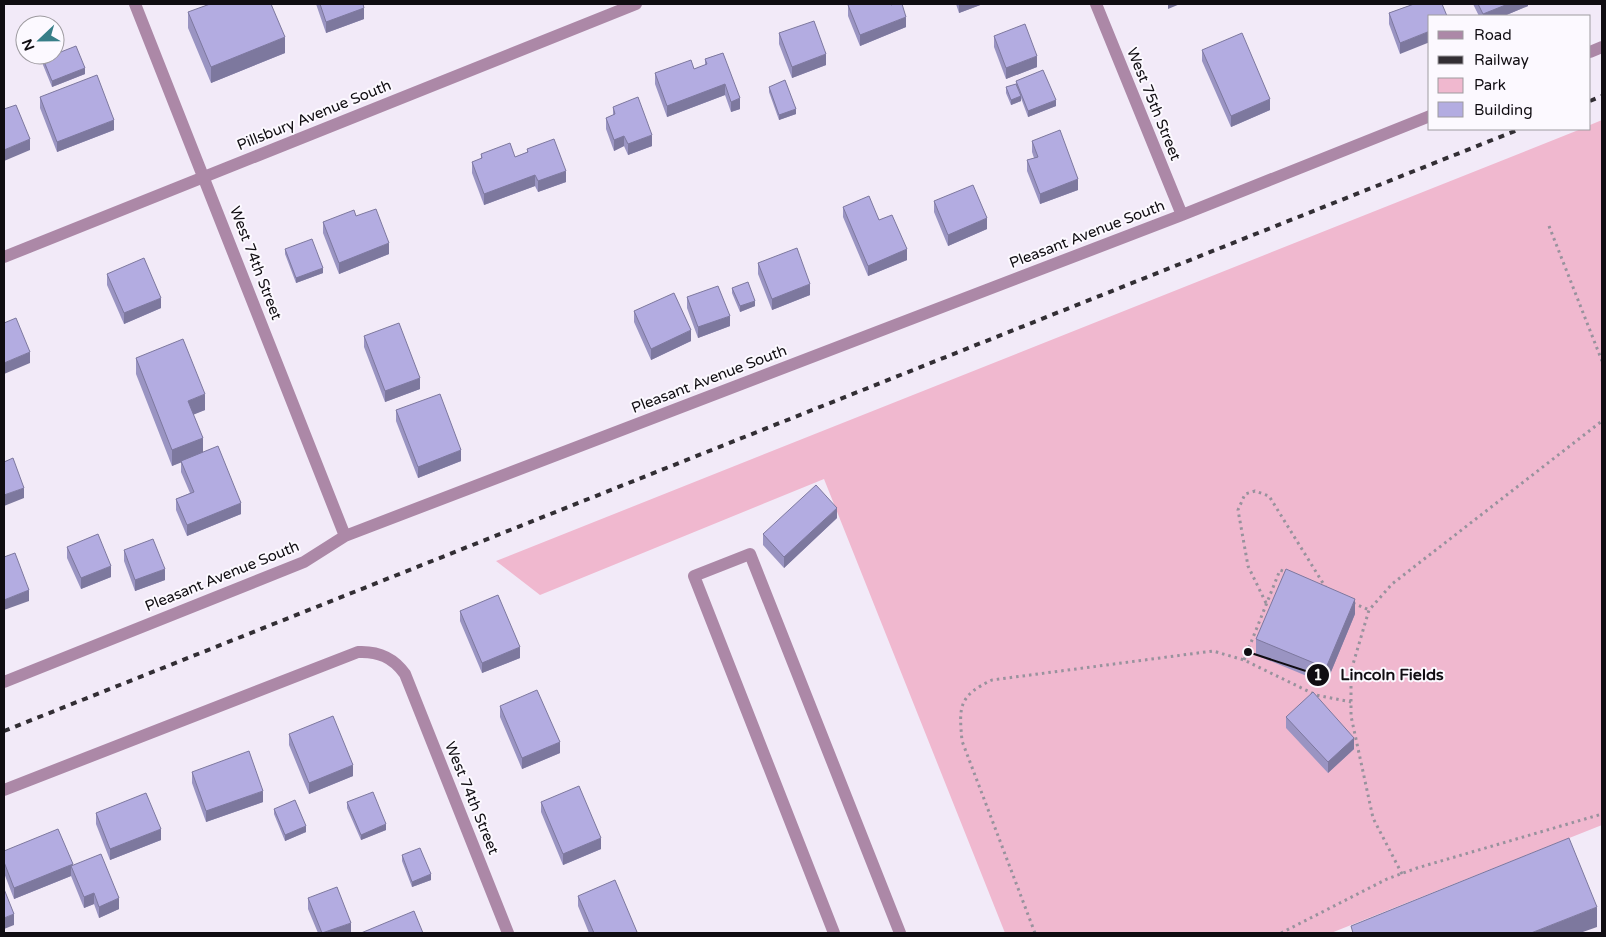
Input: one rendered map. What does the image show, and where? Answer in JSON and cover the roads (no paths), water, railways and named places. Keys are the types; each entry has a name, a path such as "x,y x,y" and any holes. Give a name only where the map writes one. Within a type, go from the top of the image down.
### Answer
{"street":[{"name":"West 74th Street","path":"135,4 205,177 345,536"},
{"name":"Pillsbury Avenue South","path":"4,257 636,4"},
{"name":"West 75th Street","path":"1096,4 1182,216"},
{"name":"Pleasant Avenue South","path":"4,682 304,562 345,536 1182,216 1428,117"},
{"path":"834,933 694,576 750,554 900,933"},
{"name":"West 74th Street","path":"4,790 358,652 378,652 398,664 405,674 508,933"}],"railway":[{"path":"1591,101 1602,96"},
{"path":"4,731 1517,130"}],"place":[{"name":"Lincoln Fields","path":"1248,652"}]}
